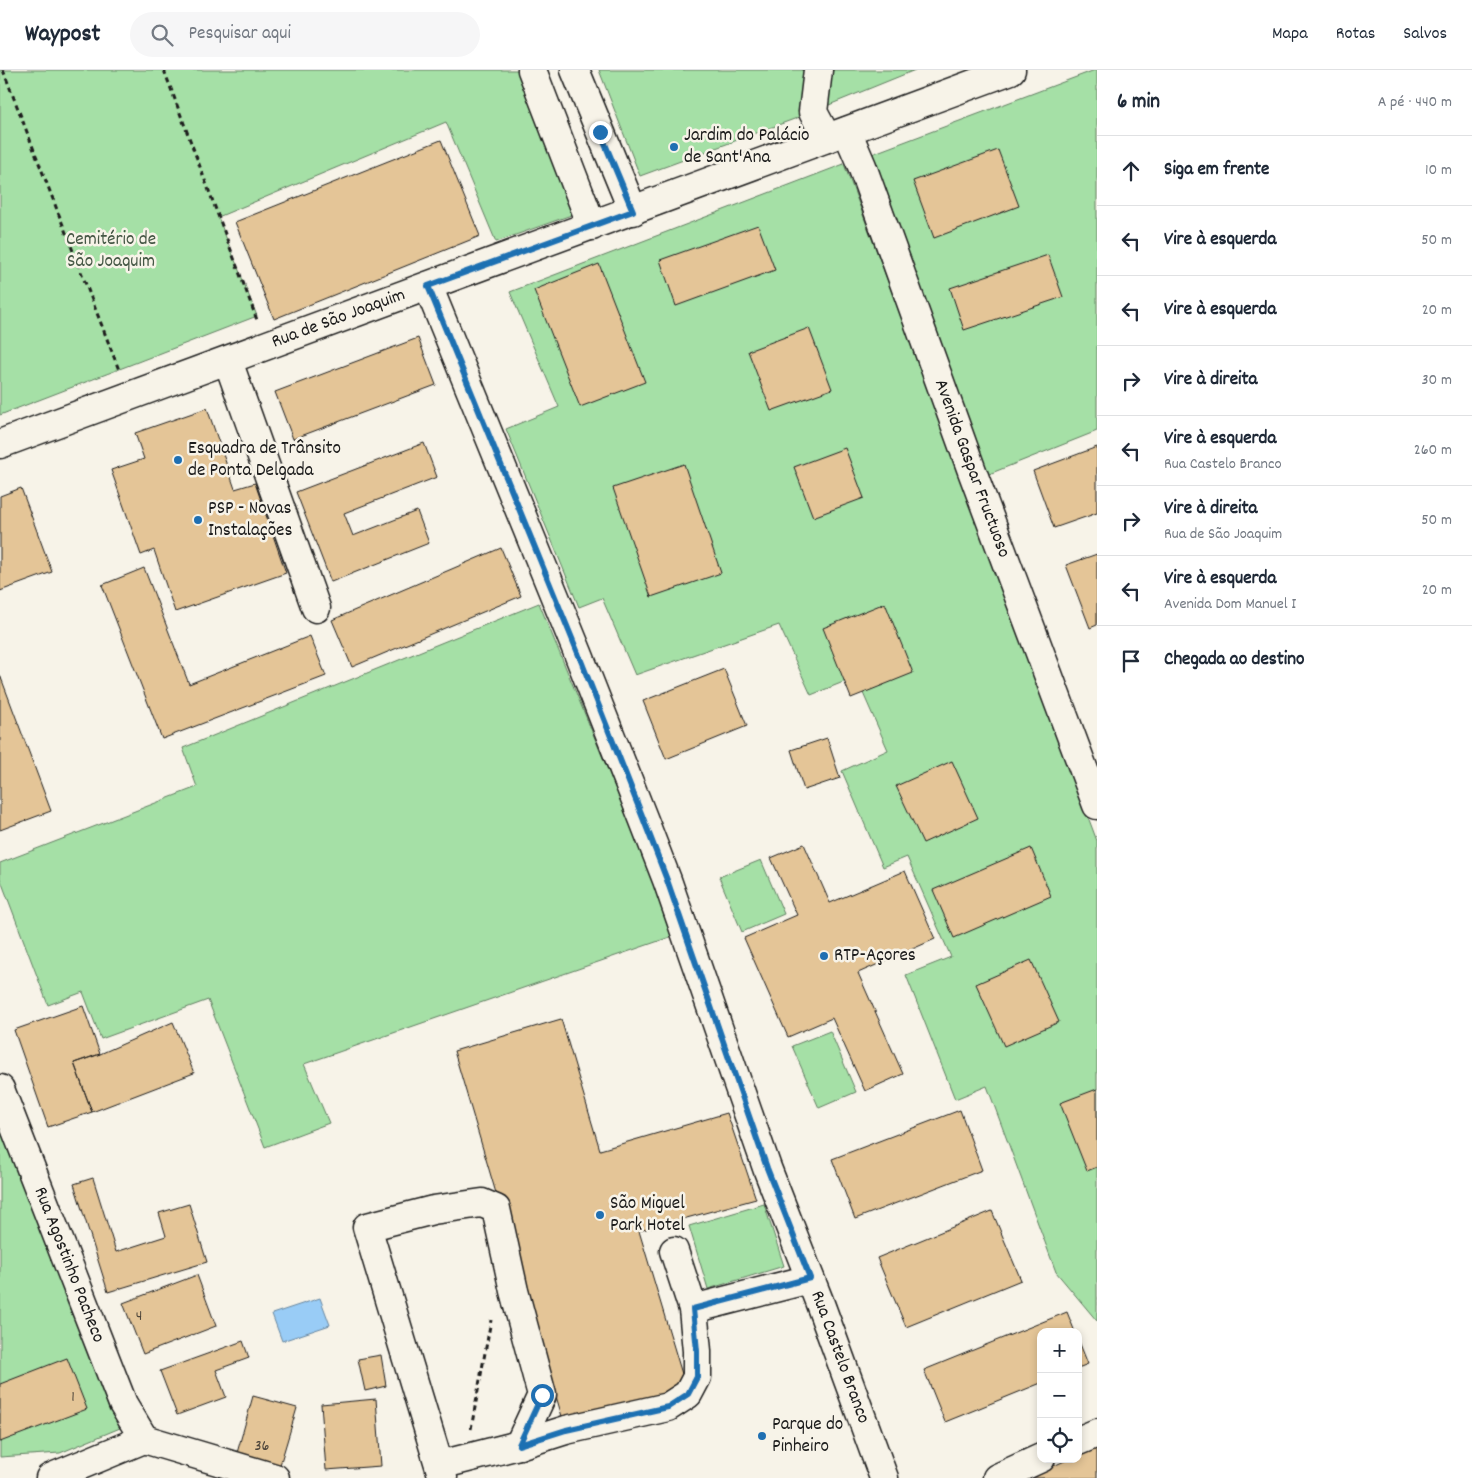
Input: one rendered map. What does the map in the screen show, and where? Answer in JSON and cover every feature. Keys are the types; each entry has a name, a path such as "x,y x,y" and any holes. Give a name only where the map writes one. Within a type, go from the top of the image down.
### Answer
{"street":[{"path":"532,70 592,226"},
{"path":"575,70 633,211"},
{"name":"Avenida Gaspar Fructuoso","path":"818,70 813,112 837,135 862,166 972,471 1097,806"},
{"name":"Rua de São Joaquim","path":"0,444 1011,70"},
{"name":"Rua Castelo Branco","path":"428,286 578,653 667,880 767,1168 884,1478"},
{"path":"228,360 316,608"},
{"name":"Rua Agostinho Pacheco","path":"0,1089 123,1404 144,1439"},
{"path":"519,1445 542,1395 514,1291 496,1209 482,1202 433,1210 367,1227 450,1468 566,1430 668,1407 688,1394 697,1377 697,1351 693,1309 674,1251"},
{"path":"693,1309 810,1278"},
{"path":"1082,1439 1097,1433"},
{"path":"62,1476 144,1439 275,1478"},
{"path":"997,1478 1037,1460"}],"path":[{"path":"3,70 128,397"},
{"path":"164,70 267,346"},
{"path":"450,1468 492,1318"}],"green space":[{"name":"Cemitério de São Joaquim","path":"0,70 519,70 574,214 496,242 446,122 218,217 257,316 0,415"},
{"name":"Jardim do Palácio de Sant'Ana","path":"599,70 915,70 797,118 640,176"},
{"path":"1097,70 1097,431 984,476 864,157"},
{"path":"844,164 1097,841 1097,1321 1056,1272 987,1086 955,1099 906,975 951,957 907,857 883,867 842,771 888,750 856,677 811,695 779,625 635,675 602,598 579,607 506,429 559,407 510,292"},
{"path":"539,603 676,935 304,1064 329,1123 265,1147 208,1000 101,1039 83,992 48,1005 0,878 0,863 197,787 183,748"},
{"path":"761,860 784,914 742,932 719,877"},
{"path":"830,1031 856,1092 819,1108 792,1046"},
{"path":"0,1131 2,1131 120,1428 60,1453 0,1457"},
{"path":"764,1204 784,1266 708,1289 689,1226"}],"water":[{"path":"320,1298 330,1325 282,1341 272,1314"}],"building":[{"path":"441,140 480,236 274,319 235,222"},
{"path":"998,150 1019,206 934,238 913,181"},
{"path":"758,225 775,270 676,306 660,260"},
{"path":"1048,255 1063,297 964,330 950,288"},
{"path":"599,264 645,382 580,407 534,290"},
{"path":"809,328 832,389 771,411 748,351"},
{"path":"418,338 436,385 293,439 275,392"},
{"name":"PSP - Novas Instalações","path":"207,408 235,489 255,483 286,573 175,612 154,550 141,555 111,470 144,459 135,433"},
{"path":"424,443 437,477 344,513 353,536 417,511 429,543 331,582 296,492"},
{"path":"1097,447 1097,513 1054,528 1033,471"},
{"path":"845,448 864,498 813,517 794,467"},
{"path":"684,464 721,573 651,597 613,488"},
{"path":"21,488 52,572 0,591 0,496"},
{"path":"501,548 521,596 352,667 332,620"},
{"path":"1097,554 1097,625 1090,628 1066,565"},
{"path":"144,568 189,684 310,636 326,676 162,739 102,585"},
{"path":"885,603 913,673 851,698 823,628"},
{"path":"724,669 747,726 666,759 643,701"},
{"path":"0,675 51,811 0,830"},
{"path":"827,738 840,778 804,790 791,750"},
{"path":"952,761 978,818 923,843 896,786"},
{"name":"RTP-Açores","path":"804,844 830,903 905,871 935,939 858,973 903,1074 865,1091 832,1018 788,1037 744,938 797,915 771,858"},
{"path":"1031,848 1051,896 954,938 933,890"},
{"path":"1031,960 1059,1022 1004,1046 976,984"},
{"path":"83,1006 100,1054 74,1063 92,1112 48,1127 14,1030"},
{"name":"São Miguel Park Hotel","path":"561,1019 600,1150 727,1113 756,1199 639,1231 688,1394 566,1430 454,1051"},
{"path":"173,1022 194,1073 92,1112 74,1063 100,1054"},
{"path":"1097,1089 1097,1167 1087,1171 1060,1103"},
{"path":"960,1110 982,1170 855,1219 832,1159"},
{"path":"93,1178 116,1252 166,1236 159,1213 189,1204 207,1262 108,1292 74,1184"},
{"path":"992,1211 1021,1280 906,1327 877,1258"},
{"path":"197,1275 216,1326 143,1354 123,1303"},
{"path":"1067,1312 1073,1328 1037,1328 1037,1385 945,1422 924,1370"},
{"path":"243,1341 249,1358 216,1370 226,1397 177,1415 160,1371"},
{"path":"1082,1349 1088,1364 1082,1366"},
{"path":"381,1355 386,1386 365,1391 358,1359"},
{"path":"67,1358 87,1409 0,1442 0,1384"},
{"path":"253,1396 297,1408 280,1465 237,1453"},
{"path":"376,1399 381,1466 326,1470 321,1404"},
{"path":"1097,1447 1097,1478 1027,1478 1060,1463 1082,1463 1082,1453"}],"place":[{"name":"Jardim do Palácio de Sant'Ana","path":"674,147"},
{"name":"Esquadra de Trânsito de Ponta Delgada","path":"178,460"},
{"name":"PSP - Novas Instalações","path":"198,520"},
{"name":"RTP-Açores","path":"824,956"},
{"name":"São Miguel Park Hotel","path":"600,1215"},
{"name":"Parque do Pinheiro","path":"762,1436"}],"route":[{"path":"542,1395 519,1445 566,1430 668,1407 688,1394 697,1377 697,1351 693,1309 810,1278 767,1168 667,880 578,653 446,326 428,286 633,211 600,132"}]}
